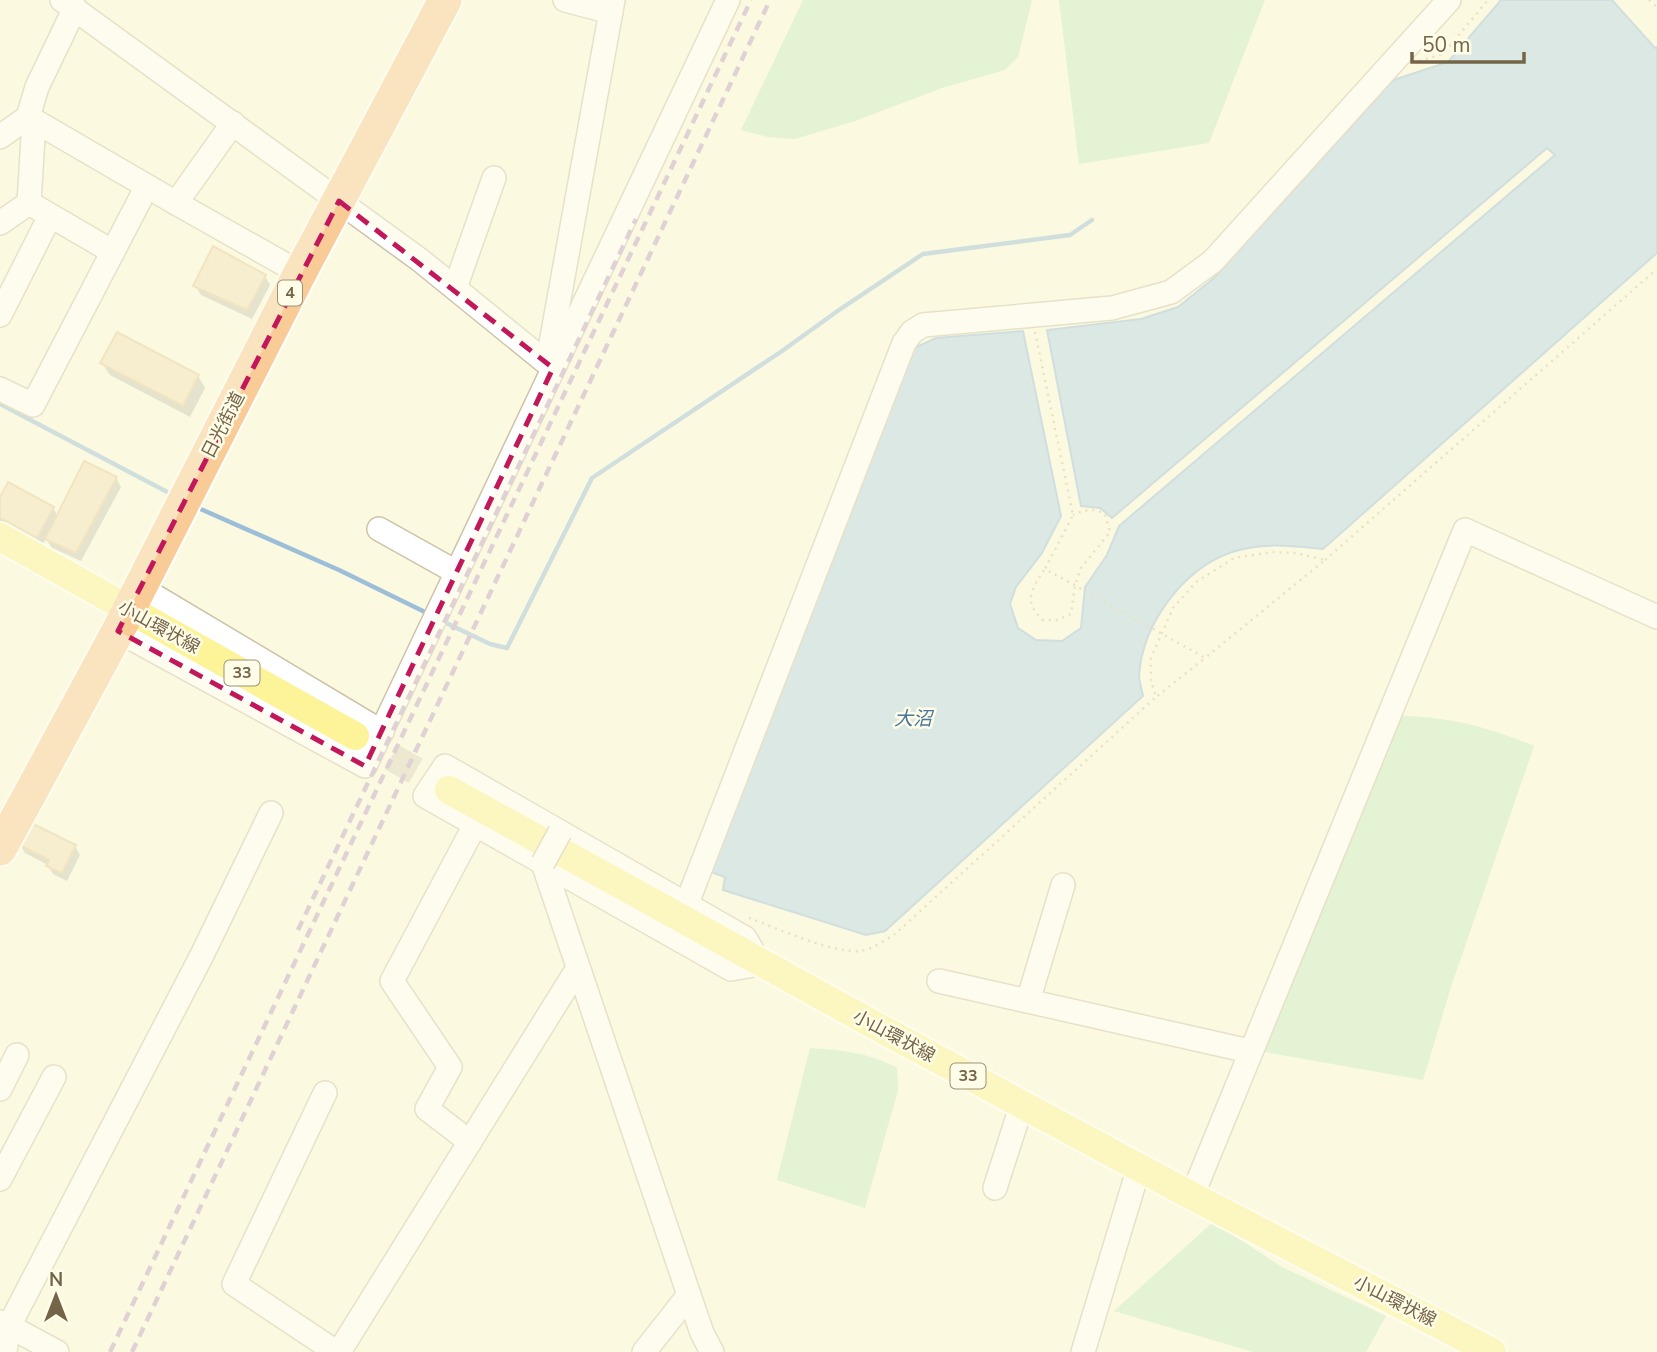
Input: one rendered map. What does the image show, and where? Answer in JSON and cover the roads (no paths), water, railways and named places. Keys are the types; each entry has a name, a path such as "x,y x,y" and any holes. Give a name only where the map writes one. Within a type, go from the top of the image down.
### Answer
{"highway":[{"name":"日光街道","path":"0,849 129,609 300,273 445,0"}],"main road":[{"name":"小山環状線","path":"0,537 129,609 369,734"},
{"name":"小山環状線","path":"449,790 761,964 1192,1196 1492,1352"}],"street":[{"path":"553,368 549,354 612,6 565,0"},
{"path":"129,609 365,766 369,734 456,572 728,0"},
{"path":"687,903 904,342 912,332 923,324 1112,308 1171,292 1213,261 1449,0"},
{"path":"29,203 31,119 37,87 76,5 455,288 553,368"},
{"path":"0,137 31,119"},
{"path":"31,119 146,188 300,273"},
{"path":"176,203 233,124"},
{"path":"455,288 494,178"},
{"path":"0,388 33,405 146,188"},
{"path":"29,203 113,252"},
{"path":"0,223 29,203"},
{"path":"0,315 50,216"},
{"path":"379,529 456,572"},
{"path":"1192,1196 1249,1051 1465,530 1657,617"},
{"path":"445,766 687,903 746,938 761,964 730,969 425,796 445,766"},
{"path":"5,1352 5,1324 202,955 271,813"},
{"path":"470,1142 427,1109 450,1067 392,981 475,825"},
{"path":"560,832 543,863 702,1333 712,1352"},
{"path":"1028,1001 1063,885"},
{"path":"325,1093 234,1284 338,1352 578,968"},
{"path":"939,981 1249,1051"},
{"path":"0,1089 18,1055"},
{"path":"0,1179 54,1077"},
{"path":"995,1188 1022,1104"},
{"path":"1083,1352 1139,1167"},
{"path":"643,1352 689,1295"},
{"path":"5,1324 57,1352"}],"water":[{"name":"大沼","path":"1501,0 1612,0 1655,48 1657,47 1657,253 1323,549 1277,546 1243,549 1214,560 1197,571 1169,600 1148,636 1139,675 1143,696 885,931 866,935 723,890 725,877 708,871 910,350 936,338 1023,331 1061,516 1042,553 1016,587 1010,604 1018,628 1036,640 1062,641 1081,628 1085,587 1107,555 1119,526 1555,155 1547,148 1112,518 1100,508 1081,506 1047,330 1141,319 1178,307 1214,278 1393,80 1448,62"}],"waterway":[{"path":"440,620 490,644 507,648 592,478 923,254 1070,235 1092,220"},
{"path":"0,404 173,495"},
{"path":"196,507 339,570 429,614"}],"tunnel":[{"path":"355,736 449,790"}],"railway":[{"path":"110,1352 751,0"},
{"path":"132,1352 770,0"},
{"path":"298,930 636,219"}]}
